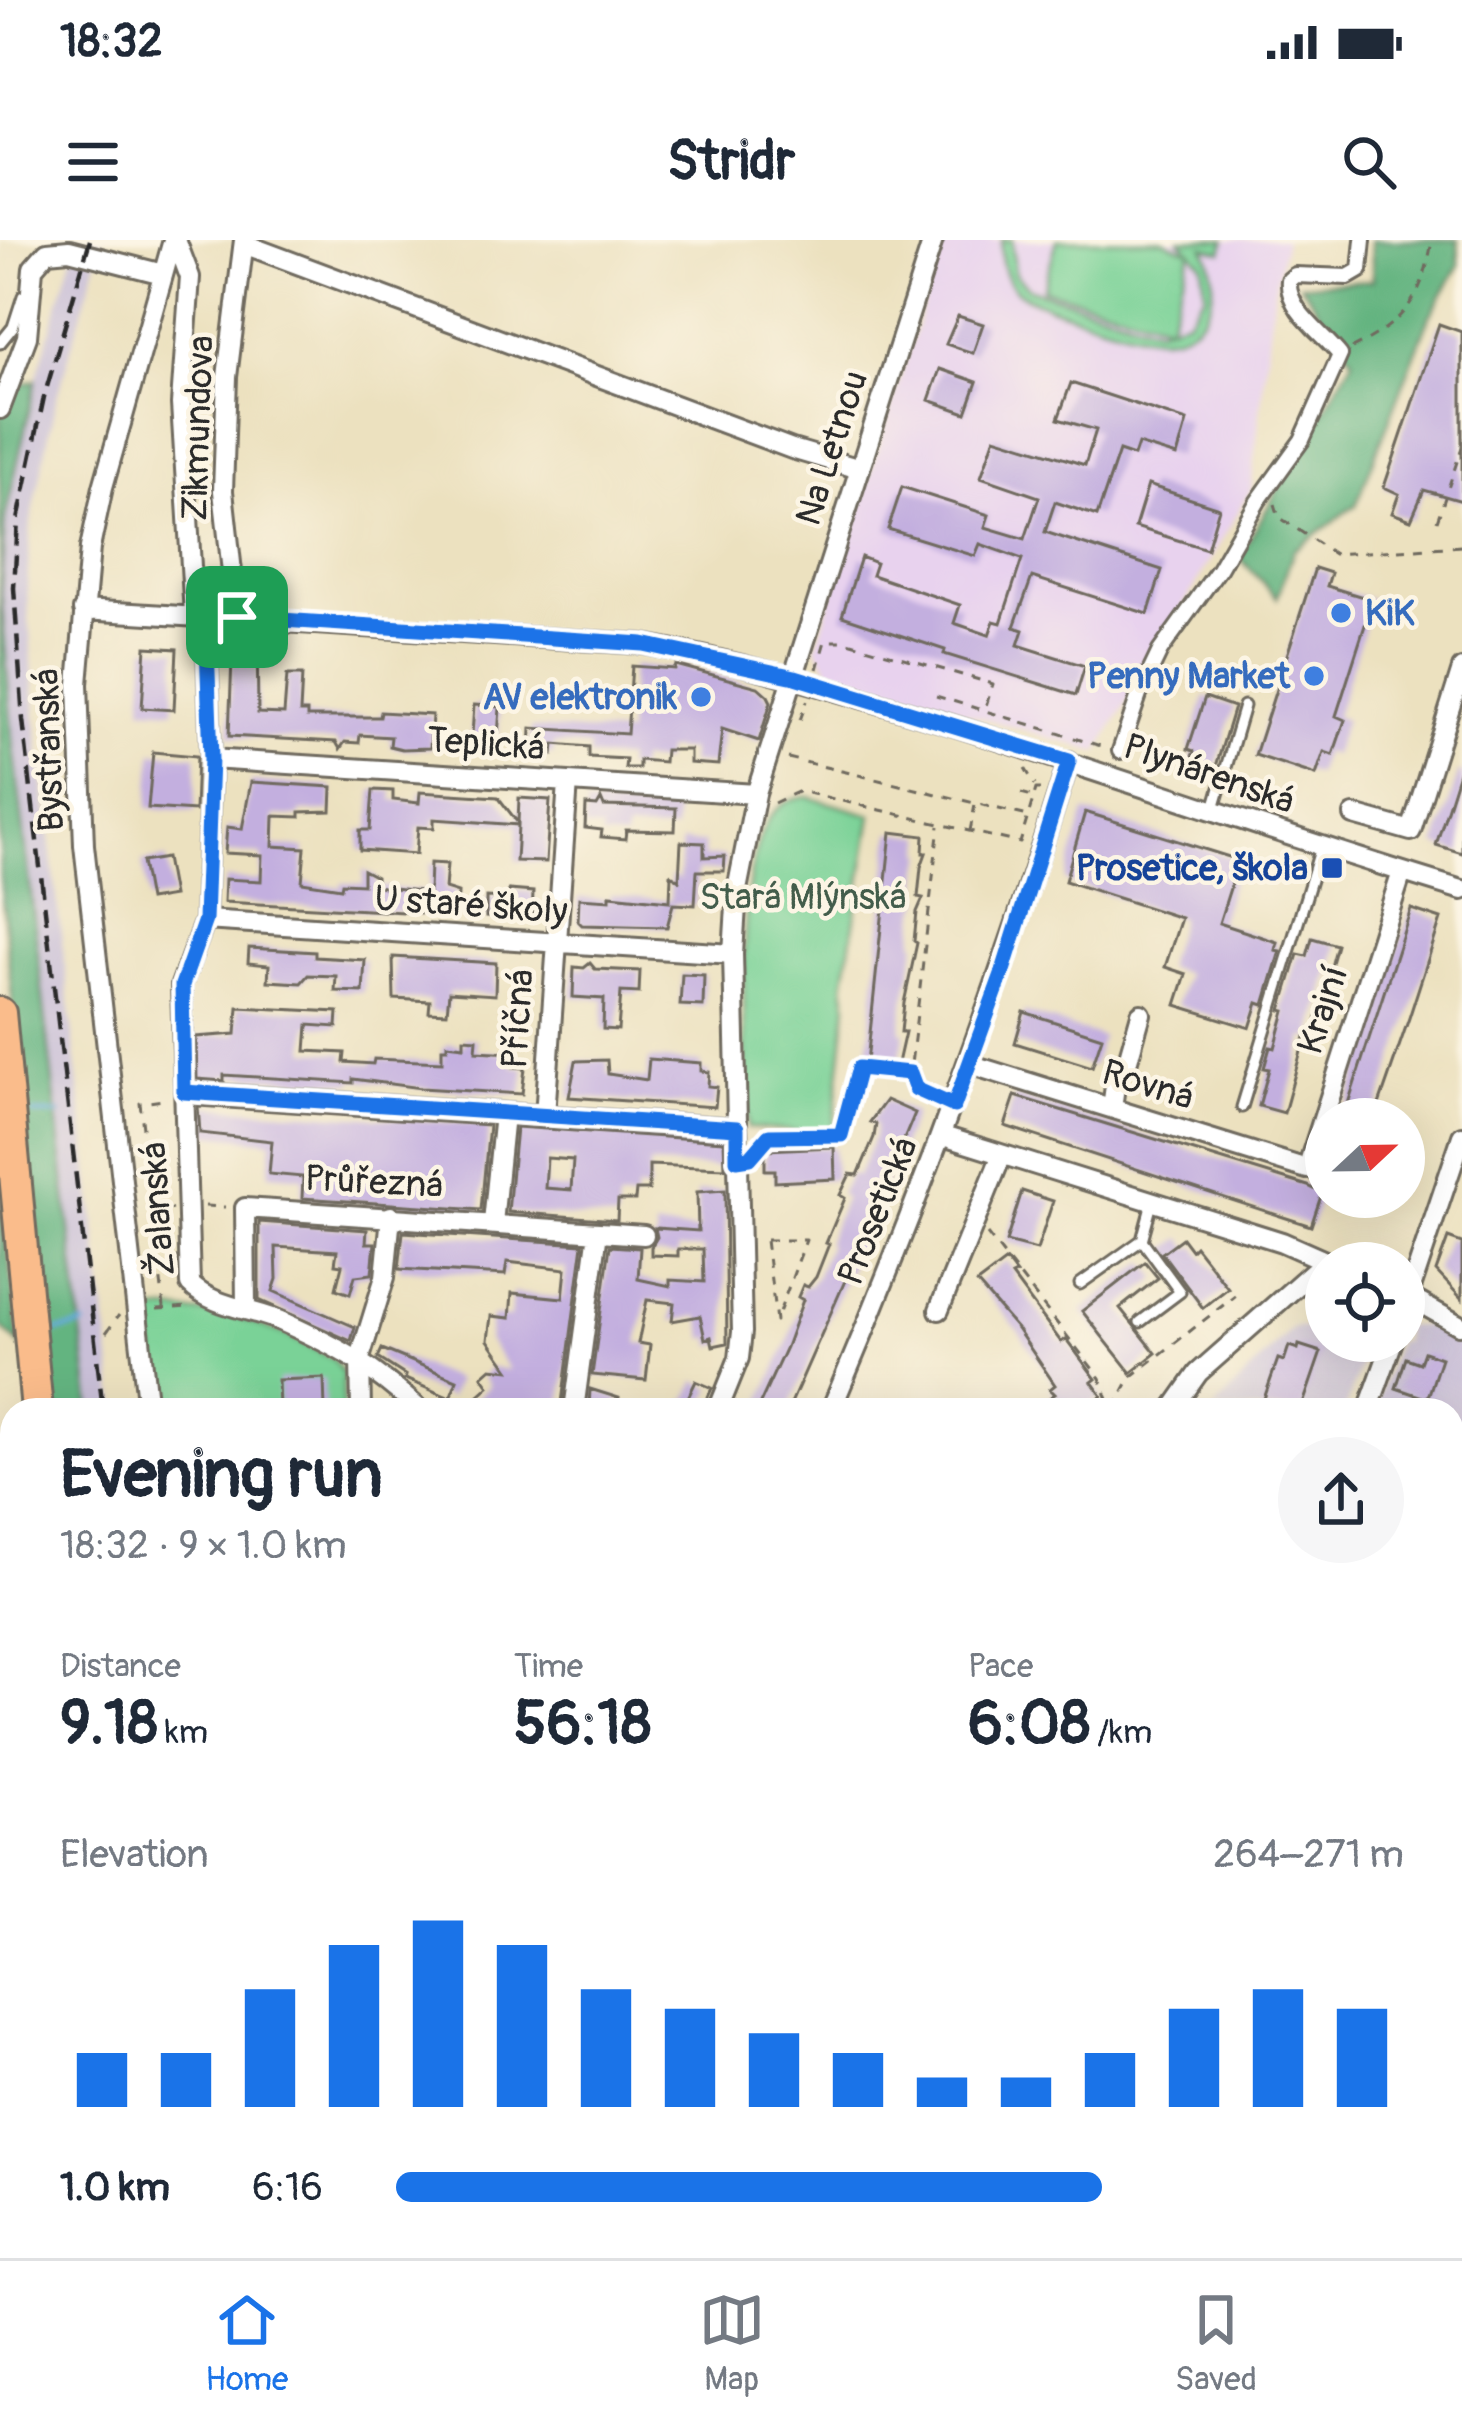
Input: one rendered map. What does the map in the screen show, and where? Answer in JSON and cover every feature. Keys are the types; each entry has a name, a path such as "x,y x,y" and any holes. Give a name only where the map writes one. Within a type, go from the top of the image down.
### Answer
{"main road":[{"path":"0,1013 36,1398"}],"street":[{"name":"Bystřanská","path":"147,1398 85,845 77,724 83,610 103,488 174,240"},
{"name":"Žalanská","path":"174,240 190,277 181,404 211,759 205,920 182,985 190,1284 202,1296 246,1307"},
{"path":"1120,751 1160,651 1302,440 1340,355 1300,314 1287,290 1288,280 1295,275 1348,277 1360,270 1363,240"},
{"path":"244,242 792,448 860,469"},
{"name":"Zikmundova","path":"237,617 223,491 226,377 244,242"},
{"name":"Na Letnou","path":"795,677 926,242"},
{"path":"0,409 27,337 33,268 52,244 163,274"},
{"name":"Plynárenská","path":"83,610 643,644 795,677 1462,890"},
{"path":"1354,815 1412,831 1462,669"},
{"path":"723,1398 739,1358 742,1332 733,954 737,890 755,798 795,677"},
{"name":"Teplická","path":"211,759 755,798"},
{"name":"Prosetická","path":"836,1398 944,1136 1069,761"},
{"name":"Příčná","path":"545,1117 568,782"},
{"name":"Krajní","path":"1329,1098 1402,872"},
{"name":"U staré školy","path":"205,920 733,954"},
{"path":"1112,1108 1117,1071 1128,1060 1141,1014"},
{"name":"Rovná","path":"969,1064 1305,1167"},
{"path":"184,1095 737,1128"},
{"path":"493,1223 504,1114"},
{"path":"944,1136 1305,1252"},
{"path":"1425,1244 1462,1136"},
{"path":"938,1310 1001,1157"},
{"name":"Průřezná","path":"246,1307 245,1208 644,1235"},
{"path":"361,1398 360,1358 385,1277 391,1216"},
{"path":"576,1398 598,1232"},
{"path":"1180,1398 1198,1373 1305,1281"},
{"path":"246,1307 360,1358 406,1398"},
{"path":"1425,1308 1460,1324"},
{"path":"1372,1398 1385,1362"}],"lane":[{"path":"0,344 14,327 33,268"},
{"path":"1213,812 1244,706"},
{"path":"1242,1107 1321,847"},
{"path":"1081,1284 1142,1240 1152,1203"},
{"path":"1140,1322 1180,1292 1142,1240"}],"path":[{"path":"1340,355 1390,329 1427,272 1432,240"},
{"path":"1436,521 1462,447"},
{"path":"1270,487 1280,518 1334,554 1462,546"},
{"path":"984,712 993,684"},
{"path":"936,696 1120,751"},
{"path":"786,758 1028,816"},
{"path":"755,798 769,805 800,791 1020,843 1036,789 1059,792"},
{"path":"1021,793 1034,796"},
{"path":"970,831 975,803"},
{"path":"940,824 910,1073 916,1089 954,1106"},
{"path":"737,1160 750,1158 769,1136 841,1135 859,1068 910,1073"},
{"path":"164,1308 140,1102 184,1095"},
{"path":"975,1218 1100,1378 1108,1398"},
{"path":"766,1240 806,1240 783,1301 776,1321 766,1240"},
{"path":"1119,1398 1130,1378 1234,1296"}],"shaded area":[{"path":"77,240 103,240 56,400 31,522 27,588 36,719 116,1398 90,1398 11,722 1,588 5,518 32,393"},
{"path":"944,240 1285,240 1273,297 1251,490 1098,752 832,673 816,647"},
{"path":"1425,1326 1462,1326 1462,1398 1378,1398 1390,1362 1425,1362"},
{"path":"1293,1328 1305,1328 1305,1362 1362,1362 1349,1398 1225,1398"}],"green space":[{"path":"1002,240 1012,240 1015,274 1030,289 1157,328 1187,319 1205,294 1202,263 1180,240 1225,240 1222,252 1204,247 1213,292 1202,318 1178,335 1161,337 1087,319 1018,292 1003,268"},
{"path":"1057,240 1162,240 1191,251 1169,325 1043,289"},
{"path":"1371,240 1458,240 1459,266 1430,316 1356,505 1294,550 1277,598 1239,557 1353,359 1300,284 1373,280"},
{"path":"36,380 5,518 1,588 11,722 90,1398 51,1398 0,875 0,390"},
{"name":"Stará Mlýnská","path":"808,797 872,815 844,985 847,1004 833,1134 748,1128 744,962 751,871 761,835 775,811"},
{"path":"0,1189 20,1345 0,1326"},
{"path":"150,1312 234,1316 282,1333 333,1359 343,1374 343,1398 159,1398"}],"building":[{"path":"958,316 983,324 973,353 946,344"},
{"path":"1439,324 1462,332 1462,501 1424,490 1411,520 1392,513 1399,494 1384,487"},
{"path":"940,369 977,382 966,413 929,400"},
{"path":"1071,383 1187,421 1177,456 1138,444 1134,456 1119,451 1097,516 1055,502 1045,532 1162,570 1148,614 1032,577 1014,627 1023,630 1018,645 1085,666 1076,695 842,616 861,557 876,563 872,575 960,605 954,623 989,635 994,621 1001,623 1022,559 980,544 975,556 888,529 902,487 989,515 985,527 1025,539 1039,497 981,477 995,437 1085,465 1096,430 1058,419"},
{"path":"1148,485 1219,508 1207,549 1135,527"},
{"name":"Penny Market","path":"1315,568 1331,573 1327,586 1373,600 1336,716 1345,720 1333,755 1324,752 1316,775 1255,755"},
{"path":"233,633 257,634 258,713 284,714 287,675 302,675 300,712 307,712 307,717 380,717 381,712 432,715 430,748 402,749 390,746 391,737 360,735 359,743 345,742 340,749 336,742 229,736"},
{"path":"146,647 177,649 174,710 142,708"},
{"path":"676,665 758,687 768,696 771,702 759,741 722,729 718,765 690,763 690,750 665,750 664,762 639,760 639,768 625,768 626,759 589,757 589,747 554,744 553,755 530,753 531,728 627,734 632,666 675,669"},
{"path":"1205,697 1234,707 1214,773 1189,765 1194,751 1188,749"},
{"path":"474,705 500,707 497,752 471,750"},
{"path":"153,752 197,756 195,811 148,808"},
{"path":"1462,772 1462,853 1436,845"},
{"path":"251,782 332,787 331,811 274,816 273,846 305,848 302,882 341,888 342,883 363,884 363,870 376,877 376,886 429,892 430,863 447,864 445,889 458,893 457,915 224,902 225,879 261,881 262,855 225,853 227,827 242,829"},
{"path":"373,790 393,791 393,800 419,803 420,792 498,797 518,823 519,798 550,800 546,862 516,861 518,825 434,819 434,828 418,827 416,854 360,850 360,830 370,830"},
{"path":"601,799 604,806 676,808 675,831 626,830 625,839 601,837 602,830 585,828 586,805 597,806"},
{"path":"1085,812 1239,860 1219,923 1277,942 1275,950 1280,951 1264,1005 1258,1003 1250,1028 1176,1005 1186,974 1165,967 1181,918 1065,881"},
{"path":"891,832 924,836 926,853 918,897 923,898 917,912 917,943 898,1063 867,1062"},
{"path":"681,842 704,843 704,857 725,856 724,871 697,871 695,905 673,904 667,927 582,925 578,921 579,898 610,900 610,895 670,901 671,875 679,880"},
{"path":"166,858 173,896 149,900 142,862"},
{"path":"509,890 533,892 532,920 486,917 486,897 509,898"},
{"path":"1411,909 1441,919 1381,1098 1350,1098"},
{"path":"1312,938 1337,945 1284,1113 1259,1106 1269,1069 1264,1068 1270,1047 1275,1048 1298,954 1307,956"},
{"path":"249,948 365,960 363,992 335,991 336,976 308,975 301,983 268,981 269,965 248,963"},
{"path":"393,957 496,963 495,995 449,992 447,1013 429,1012 430,1001 394,999"},
{"path":"590,963 595,969 640,971 639,993 621,992 618,1030 603,1029 604,999 573,997 574,967"},
{"path":"682,974 704,975 703,1006 680,1005"},
{"path":"238,1007 338,1012 337,1027 308,1025 306,1051 345,1053 344,1062 442,1062 442,1048 447,1044 464,1046 464,1038 477,1039 476,1051 514,1053 513,1067 525,1068 522,1094 353,1079 353,1083 224,1075 224,1081 197,1079 196,1037 236,1034"},
{"path":"1024,1012 1102,1037 1092,1067 1015,1043"},
{"path":"649,1059 701,1063 701,1071 709,1072 708,1086 717,1087 715,1107 569,1097 576,1061 607,1060 608,1074 647,1080"},
{"path":"1015,1096 1305,1185 1305,1218 1314,1218 1311,1226 1005,1126"},
{"path":"886,1100 915,1113 793,1398 763,1398 803,1300 798,1297 803,1285 808,1287 816,1277 829,1244 845,1198 840,1195 850,1174 858,1175 874,1137 876,1124 870,1122"},
{"path":"198,1106 489,1125 481,1210 302,1198 303,1177 269,1174 272,1141 200,1133"},
{"path":"516,1127 724,1141 725,1168 649,1165 649,1190 636,1190 635,1200 618,1200 617,1220 508,1212","holes":["547,1158 573,1160 571,1190 545,1188"]},
{"path":"834,1147 835,1179 775,1182 775,1170 765,1170 765,1150"},
{"path":"725,1190 727,1343 713,1346 711,1337 705,1339 700,1316 672,1321 674,1303 647,1300 638,1343 650,1345 646,1380 592,1375 610,1246 640,1248 638,1279 670,1286 670,1280 704,1282 703,1249 678,1249 678,1256 651,1255 655,1228 698,1231 697,1192"},
{"path":"1022,1191 1053,1201 1037,1250 1006,1242"},
{"path":"259,1222 367,1230 366,1243 375,1243 372,1274 355,1276 350,1294 336,1289 342,1265 335,1264 337,1251 276,1247 273,1291 355,1327 351,1341 259,1300"},
{"path":"403,1232 583,1244 563,1398 476,1398 489,1386 482,1376 491,1368 509,1370 488,1340 491,1316 510,1318 512,1293 563,1298 566,1269 507,1262 505,1275 399,1269"},
{"path":"1182,1238 1191,1250 1195,1246 1228,1288 1203,1308 1162,1253"},
{"path":"1448,1238 1462,1243 1462,1299 1436,1271"},
{"path":"1006,1261 1061,1342 1066,1339 1096,1379 1092,1382 1102,1396 1049,1398 1055,1394 1050,1389 1055,1385 1017,1329 977,1283"},
{"path":"1145,1262 1158,1278 1120,1308 1156,1353 1131,1373 1082,1311"},
{"path":"1289,1346 1305,1347 1305,1362 1318,1362 1305,1398 1264,1398 1278,1359 1284,1361"},
{"path":"382,1349 457,1380 450,1398 405,1379 378,1358"},
{"path":"1425,1352 1441,1358 1425,1398 1396,1388 1405,1362 1425,1362"},
{"path":"324,1378 325,1398 279,1398 278,1380"},
{"path":"696,1381 712,1388 707,1398 688,1398"},
{"path":"590,1389 619,1398 590,1398"}],"waterway":[{"path":"33,1114 60,1114"},
{"path":"54,1332 84,1325"}],"railway":[{"path":"90,240 44,397 18,520 14,588 23,720 102,1398"}],"place":[{"name":"KiK","path":"1341,613"},
{"name":"Penny Market","path":"1314,676"},
{"name":"AV elektronik","path":"701,697"},
{"name":"Prosetice, škola","path":"1332,868"}],"route":[{"path":"206,615 237,617 643,644 795,677 1069,761 1002,974 954,1106 916,1089 910,1073 859,1068 841,1135 769,1136 750,1158 737,1160 737,1128 184,1092 182,985 205,920 211,759 206,615"}]}
